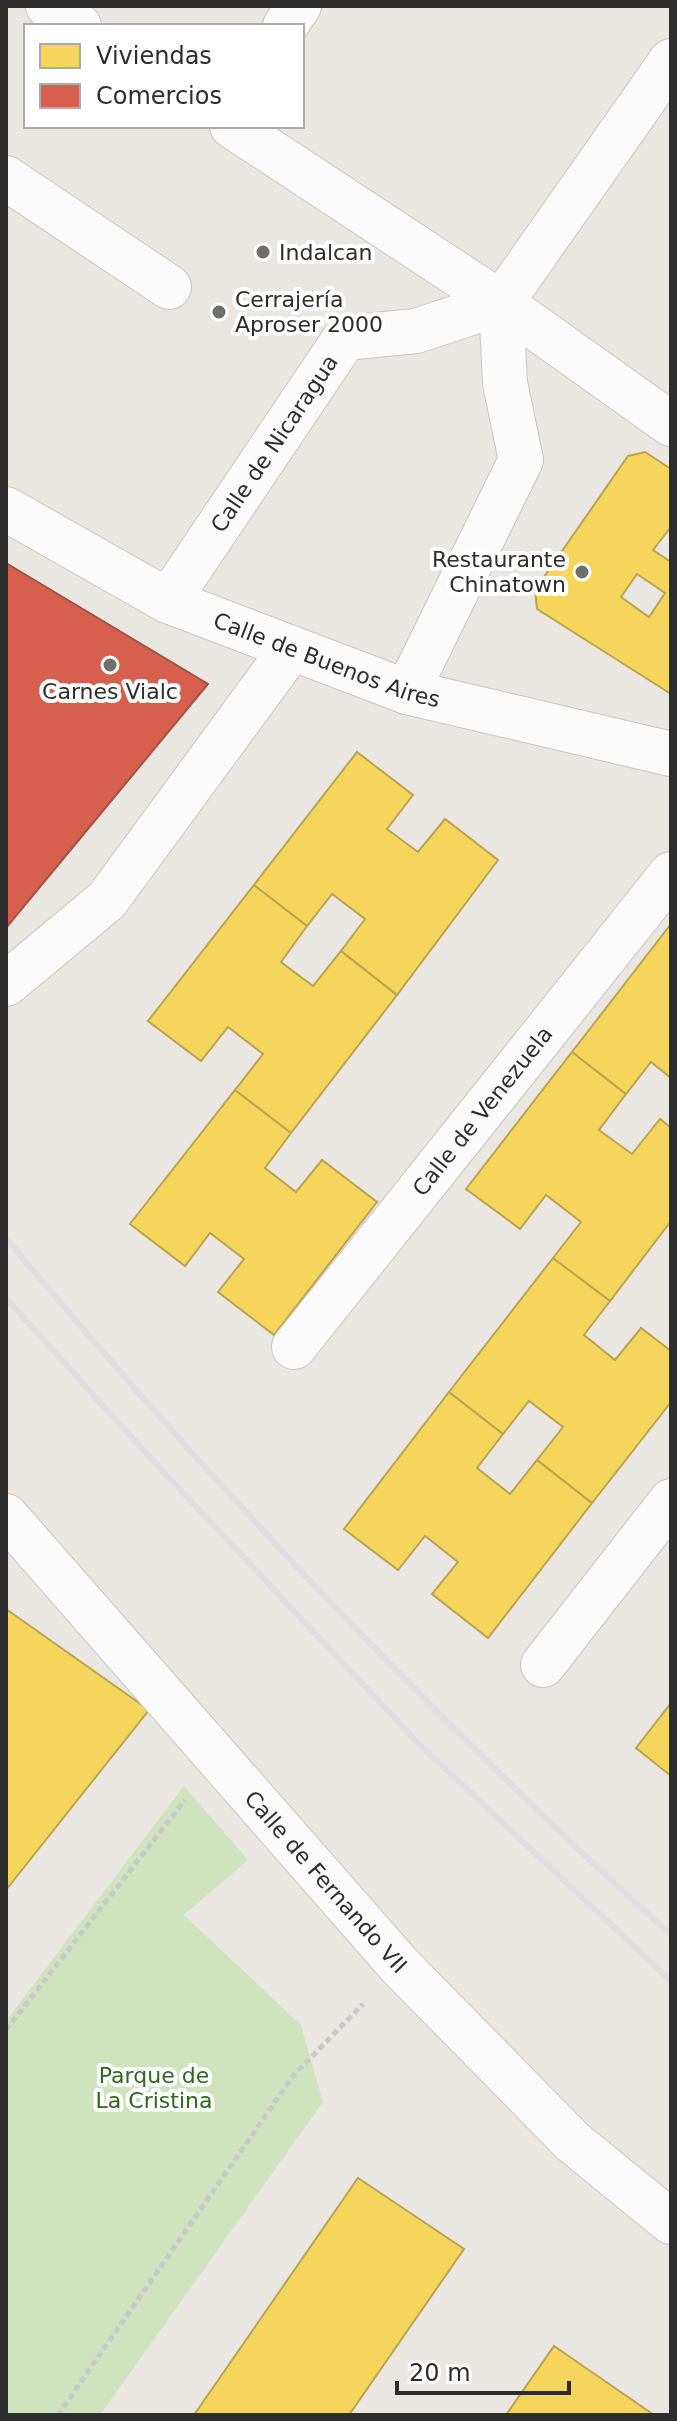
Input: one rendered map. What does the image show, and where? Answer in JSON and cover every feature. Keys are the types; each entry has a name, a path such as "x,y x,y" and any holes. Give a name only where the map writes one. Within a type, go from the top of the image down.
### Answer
{"street":[{"path":"48,6 76,24"},
{"path":"286,24 299,6"},
{"path":"407,692 521,460 505,383 501,303 671,61"},
{"path":"235,128 501,303 671,424"},
{"path":"6,178 169,287"},
{"name":"Calle de Nicaragua","path":"168,601 345,338 416,331 501,303"},
{"name":"Calle de Buenos Aires","path":"6,509 168,601 407,692 671,754"},
{"path":"6,984 107,900 291,649"},
{"name":"Calle de Venezuela","path":"294,1347 671,874"},
{"path":"543,1665 671,1501"},
{"name":"Calle de Fernando VII","path":"6,1516 400,1966 573,2142 671,2222"}],"path":[{"path":"6,2030 217,1756"},
{"path":"58,2415 293,2076 400,1966"}],"green space":[{"name":"Parque de La Cristina","path":"184,1786 248,1860 184,1915 301,2025 323,2102 100,2415 6,2415 6,2021"}],"building: Viviendas":[{"path":"645,452 671,469 671,527 653,550 671,562 671,694 537,609 535,590 628,456","holes":["637,574 665,593 649,617 621,597"]},
{"path":"357,752 413,795 387,829 418,852 445,819 498,860 397,995 341,951 365,919 332,894 307,926 254,885"},
{"path":"254,885 307,926 281,962 313,986 341,951 397,995 291,1133 235,1090 263,1054 228,1027 201,1061 148,1021"},
{"path":"671,924 671,1078 651,1062 626,1094 572,1052"},
{"path":"572,1052 626,1094 599,1130 632,1154 660,1119 671,1128 671,1221 610,1301 553,1258 581,1222 546,1195 520,1229 466,1189"},
{"path":"235,1090 291,1133 265,1168 296,1192 322,1160 377,1202 274,1335 218,1292 244,1259 210,1233 185,1266 130,1224"},
{"path":"553,1258 610,1301 584,1335 615,1360 641,1328 671,1351 671,1402 592,1503 537,1460 563,1427 529,1401 503,1434 449,1392"},
{"path":"449,1392 503,1434 477,1468 510,1494 537,1460 592,1503 488,1638 432,1594 458,1562 425,1536 398,1570 344,1529"},
{"path":"6,1609 149,1710 6,1890"},
{"path":"671,1703 671,1776 636,1748"},
{"path":"358,2178 464,2249 349,2415 194,2415"},
{"path":"554,2346 654,2415 506,2415"}],"building: Comercios":[{"path":"6,563 208,684 6,928"}],"railway":[{"path":"6,1238 163,1421 326,1598 496,1770 671,1935"},
{"path":"6,1298 143,1450 417,1742 671,1981"}],"place":[{"name":"Indalcan","path":"263,252"},
{"name":"Cerrajería Aproser 2000","path":"219,312"},
{"name":"Restaurante Chinatown","path":"582,572"},
{"name":"Carnes Vialc","path":"110,665"}]}
